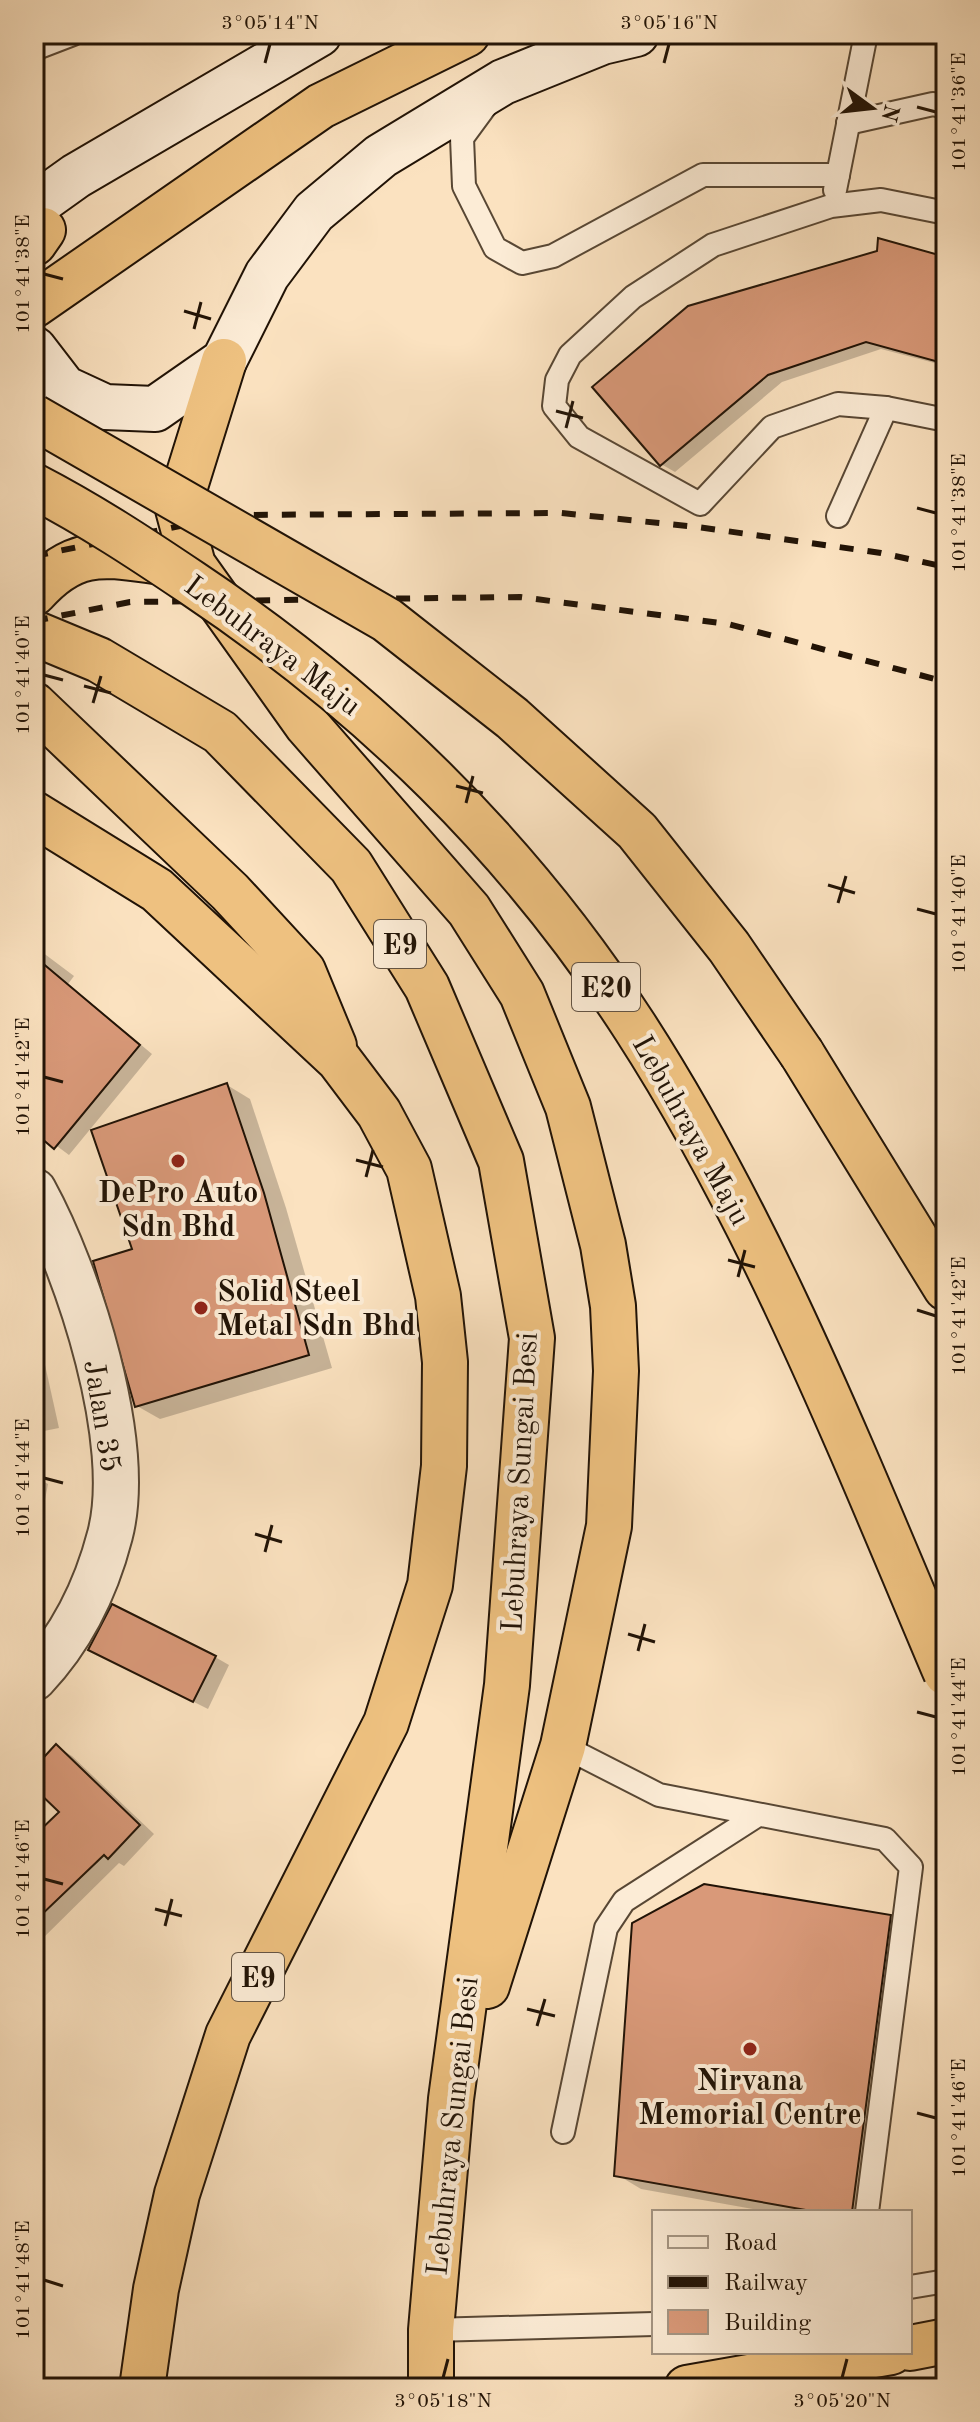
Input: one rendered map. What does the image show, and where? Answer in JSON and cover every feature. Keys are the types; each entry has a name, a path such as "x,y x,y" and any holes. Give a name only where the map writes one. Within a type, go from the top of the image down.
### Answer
{"highway":[{"path":"34,305 321,106 467,34"},
{"path":"224,361 178,509 193,565 307,725 469,910 522,994 568,1107 603,1245 613,1306 616,1371 609,1526 563,1746 451,2099"},
{"path":"34,417 387,620 512,718 637,831 729,947 802,1054 946,1288"},
{"name":"Lebuhraya Maju","path":"34,486 92,516 311,668 456,798 512,861 635,1027 703,1146 762,1257 946,1673"},
{"path":"34,593 54,570 93,554 193,565"},
{"name":"Lebuhraya Sungai Besi","path":"34,633 99,660 220,732 351,866 427,987 501,1161 532,1338 507,1685 451,2099 431,2330 431,2388"},
{"path":"34,705 230,892 303,971 339,1060"},
{"name":"E9","path":"34,814 157,890 339,1060 379,1113 409,1169 438,1296 447,1426 441,1508 430,1585 386,1723 228,2035 177,2194 156,2289 142,2388"},
{"path":"912,2348 946,2341"},
{"path":"687,2388 880,2354"}],"main road":[{"path":"36,226 76,176 319,34"},
{"path":"34,349 64,388 105,407 155,409 224,361 267,275 314,212 381,156 503,82 602,42 636,34"},
{"name":"Jalan 35","path":"34,1191 51,1221 79,1295 103,1382 116,1467 111,1534 78,1622 34,1678"}],"lane":[{"path":"34,49 73,34"},
{"path":"831,206 866,34"},
{"path":"503,82 462,138 464,186 495,248 522,263 553,256 703,175 838,175"},
{"path":"848,123 933,104 946,107"},
{"path":"946,213 881,200 831,206 713,245 633,297 570,355 557,380 554,406 579,437 700,504 772,427 838,404 886,408 946,420"},
{"path":"838,516 886,408"},
{"path":"563,1746 659,1795 885,1839 911,1867 867,2210"},
{"path":"563,2132 606,1928 624,1901 758,1815"},
{"path":"912,2287 946,2281"},
{"path":"431,2330 652,2324"}],"building":[{"path":"878,238 946,257 946,364 866,342 768,375 660,466 592,387 688,306 877,251"},
{"path":"34,956 140,1045 54,1149 34,1132"},
{"path":"227,1083 264,1193 309,1355 135,1407 93,1261 132,1249 91,1130"},
{"path":"112,1604 216,1656 193,1702 88,1650"},
{"path":"56,1744 140,1825 108,1859 104,1855 34,1922 34,1836 59,1812 34,1788 34,1768"},
{"name":"Nirvana Memorial Centre","path":"704,1884 891,1915 852,2210 806,2210 614,2176 632,1923"}],"railway":[{"path":"34,556 234,515 561,513 698,527 881,553 946,567"},
{"path":"34,621 130,602 520,597 728,624 946,682"}],"place":[{"name":"DePro Auto Sdn Bhd","path":"178,1161"},
{"name":"Solid Steel Metal Sdn Bhd","path":"201,1308"},
{"name":"Nirvana Memorial Centre","path":"750,2049"}]}
